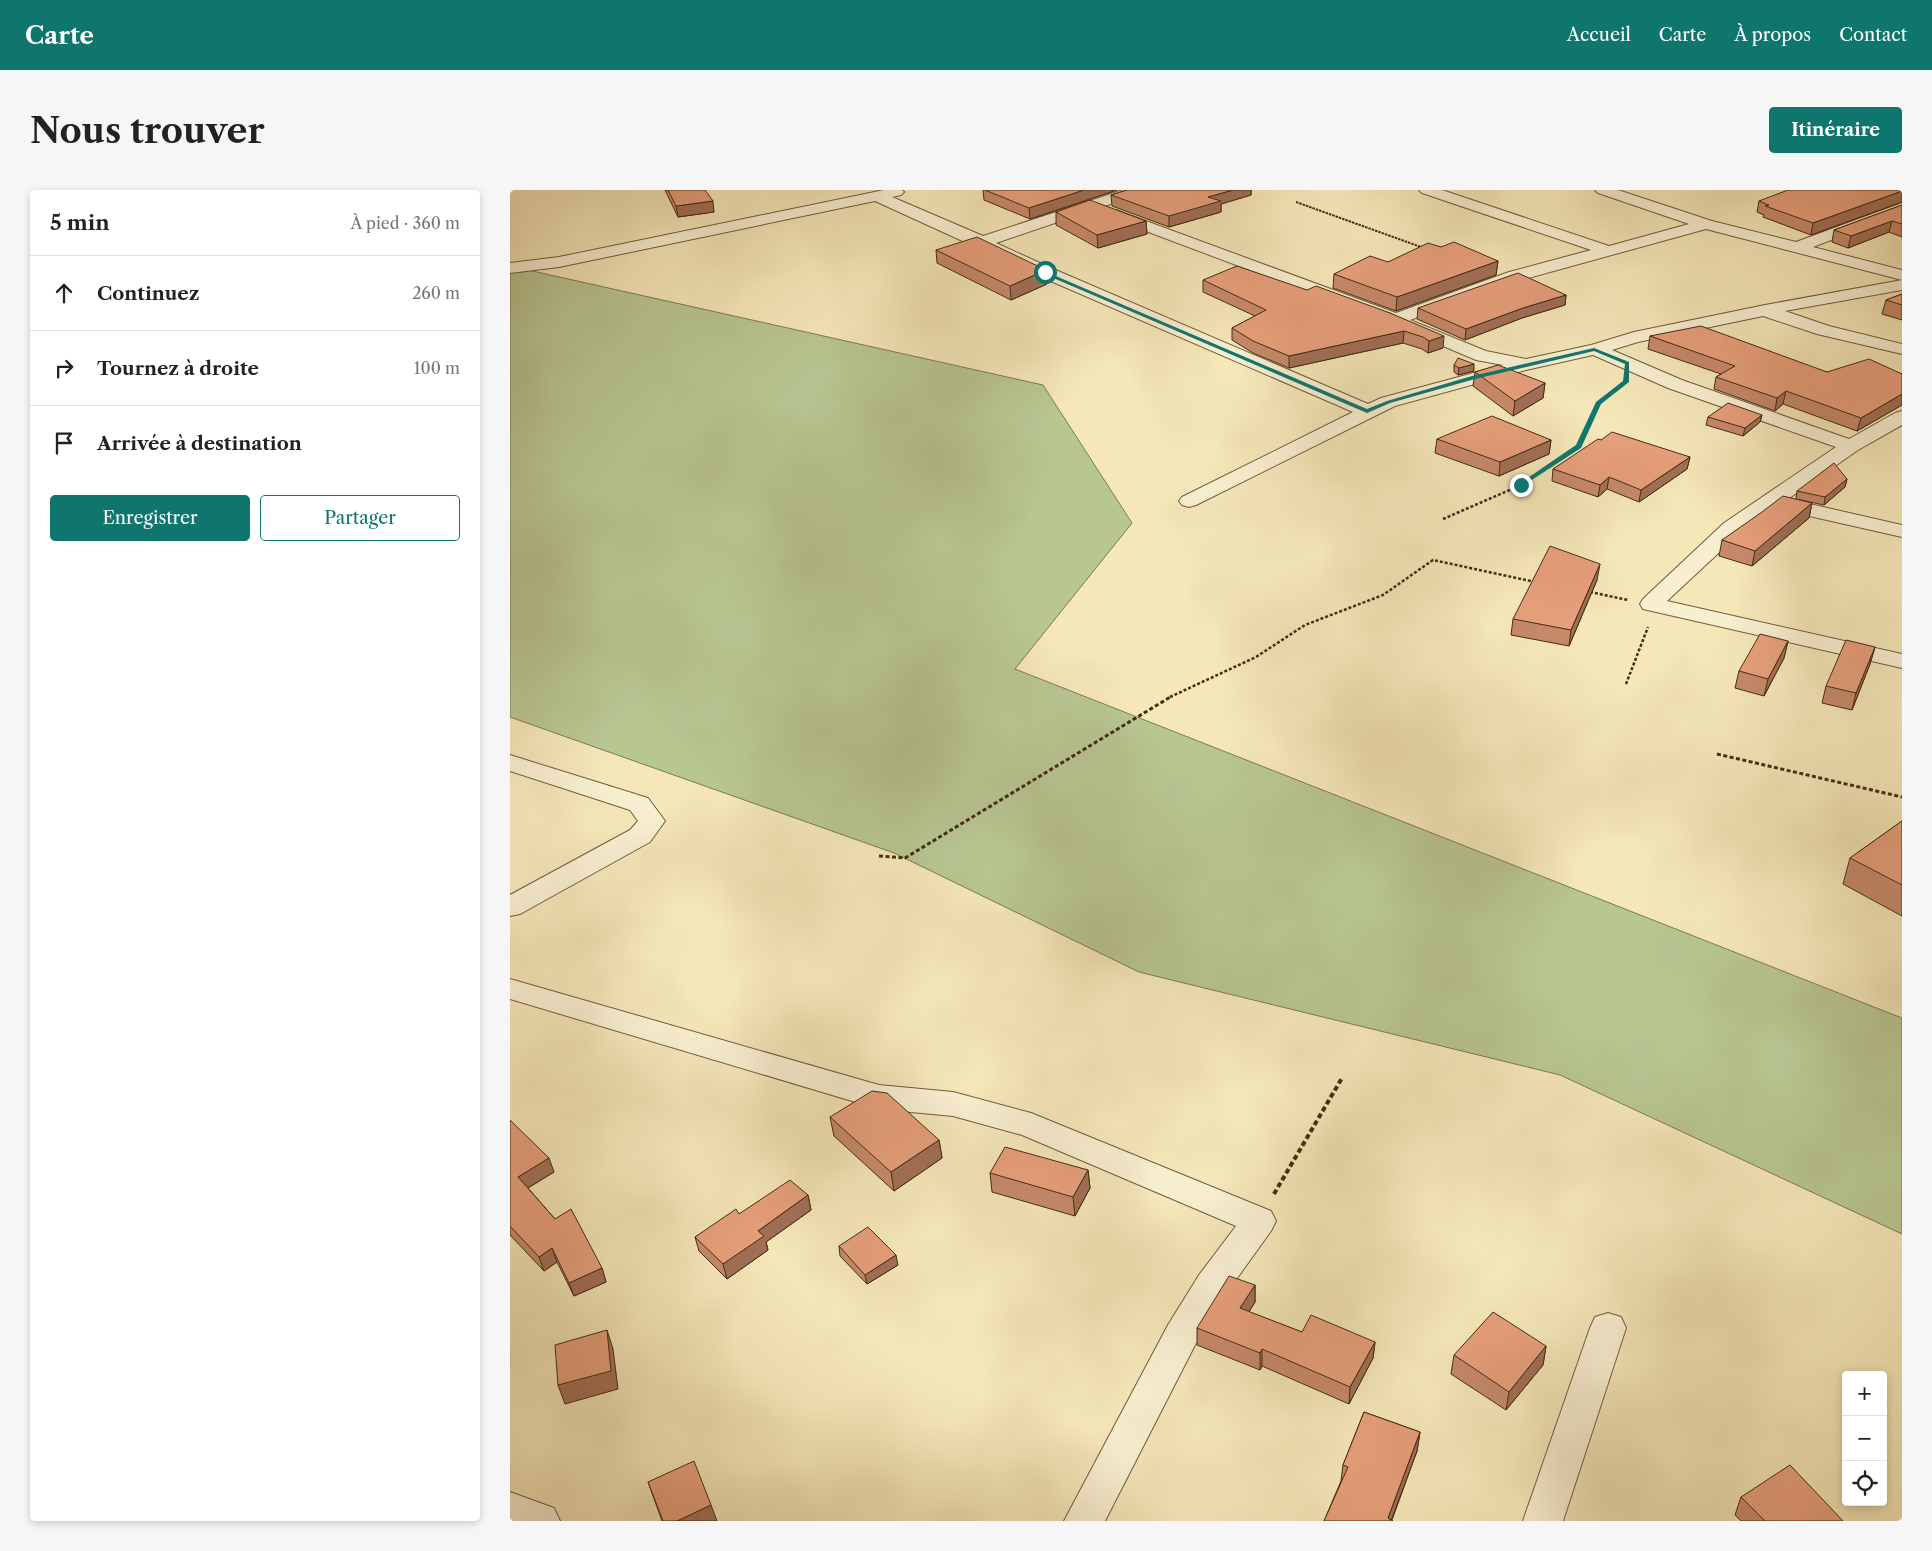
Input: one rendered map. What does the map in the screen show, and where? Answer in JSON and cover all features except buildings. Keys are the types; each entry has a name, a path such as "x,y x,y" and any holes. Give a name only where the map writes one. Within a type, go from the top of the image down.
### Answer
{"street":[{"path":"510,268 559,262 879,197 902,190"},
{"path":"982,242 1138,190"},
{"path":"1427,190 1609,251"},
{"path":"1603,190 1706,224 1902,276"},
{"path":"819,195 834,205"},
{"path":"879,197 1045,272 1367,411"},
{"path":"1092,206 1396,319 1482,356 1527,364"},
{"path":"1796,248 1902,208"},
{"path":"1396,319 1515,276 1706,224"},
{"path":"1189,501 1388,402 1487,374 1594,349 1634,337 1765,310 1902,285"},
{"path":"1765,310 1823,330 1902,349"},
{"path":"1594,349 1675,384 1851,446"},
{"path":"1482,356 1487,374"},
{"path":"1651,604 1732,528 1851,446 1902,418"},
{"path":"1770,501 1902,531"},
{"path":"1651,604 1902,661"},
{"path":"510,763 639,804 652,821 640,836 510,907"},
{"path":"510,989 879,1097 953,1104 1031,1125 1259,1221 1212,1285 1181,1336 1084,1521"},
{"path":"1543,1521 1608,1328"},
{"path":"510,1510 540,1521"}],"path":[{"path":"1296,202 1422,247"},
{"path":"1443,519 1521,485 1579,446 1598,403 1626,382 1627,363"},
{"path":"879,856 905,858 1173,696 1256,657 1305,625 1383,595 1433,560 1545,584"},
{"path":"1583,591 1651,604 1648,630 1626,684"},
{"path":"1717,754 1902,797"},
{"path":"1259,1221 1342,1078"}],"green space":[{"path":"510,266 1043,385 1132,523 1015,669 1902,1018 1902,1234 1560,1075 1139,972 894,853 510,717"}],"route":[{"path":"1045,272 1367,411 1388,402 1523,364 1594,349 1627,363 1626,382 1598,403 1579,446 1521,485"}]}
